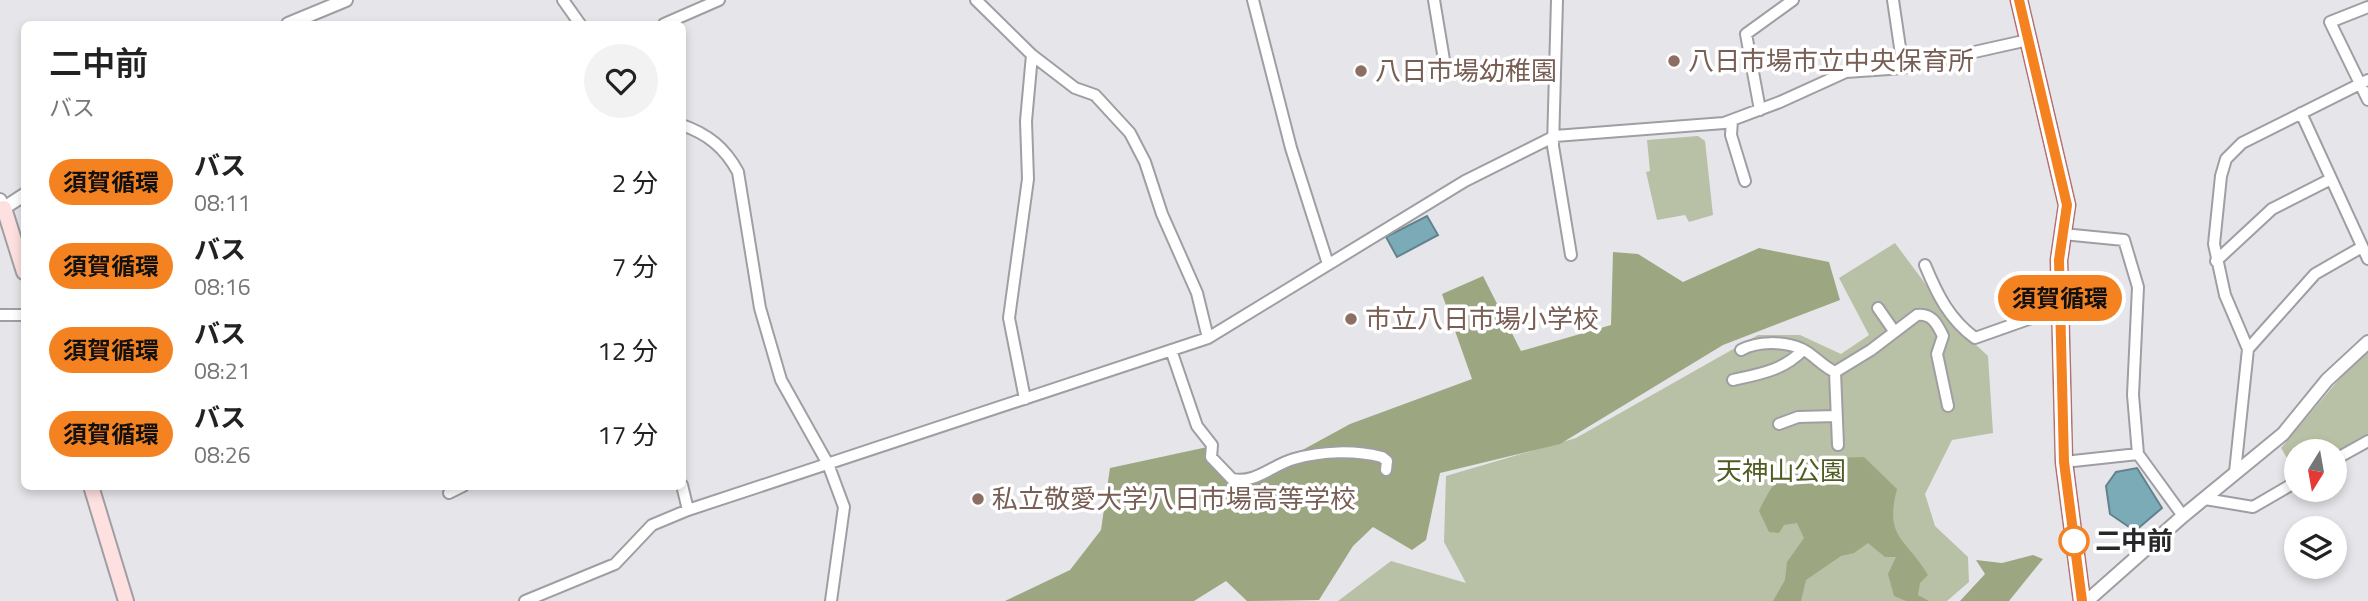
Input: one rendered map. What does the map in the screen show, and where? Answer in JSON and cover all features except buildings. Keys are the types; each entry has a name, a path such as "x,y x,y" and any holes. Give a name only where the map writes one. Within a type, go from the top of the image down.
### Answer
{"main road":[{"path":"2019,0 2067,205 2059,260 2064,462 2085,601"},
{"path":"1,206 21,263"},
{"path":"92,490 126,601"}],"street":[{"path":"295,21 346,0"},
{"path":"564,0 578,21"},
{"path":"671,21 719,0"},
{"path":"976,0 1032,55 1075,88 1095,95 1130,133 1145,162 1162,214 1198,293 1208,338"},
{"path":"1253,0 1291,148 1328,264"},
{"path":"1434,0 1444,60"},
{"path":"1557,0 1553,146 1571,254"},
{"path":"1760,110 1746,34 1793,0"},
{"path":"1893,0 1903,68"},
{"path":"2368,7 2330,22 2364,82 2368,100"},
{"path":"525,601 615,564 652,525 688,510 1208,338 1465,181 1555,136 1732,120 1846,72 1903,68 2028,40"},
{"path":"1025,399 1009,318 1028,179 1026,121 1032,55"},
{"path":"2235,472 2248,349 2225,295 2216,261 2215,231 2226,159 2238,145 2364,82"},
{"path":"2301,113 2368,259"},
{"path":"1732,120 1731,135 1745,181"},
{"path":"686,126 702,132 711,139 728,154 738,172 760,308 780,380 828,464 844,507 831,601"},
{"path":"2216,261 2272,209 2331,179"},
{"path":"1,206 21,196"},
{"path":"2063,234 2124,240 2138,287 2133,395 2138,453 2183,516"},
{"path":"2248,349 2315,274 2362,247"},
{"path":"1925,265 1939,298 1961,328 1975,338 2060,308"},
{"path":"1835,372 1923,314 1926,306 1939,298"},
{"path":"1878,308 1894,331"},
{"path":"1923,314 1936,320 1943,336 1937,354 1948,406"},
{"path":"0,315 21,315"},
{"path":"2085,601 2283,434 2327,380 2368,342"},
{"path":"1741,351 1754,343 1803,350 1822,366 1835,372"},
{"path":"1171,350 1197,426 1212,445 1211,457 1232,480 1259,476 1293,459 1350,452 1382,457 1387,461 1386,470"},
{"path":"1733,380 1774,371 1794,360 1803,350"},
{"path":"1835,372 1838,445"},
{"path":"1779,424 1798,417 1836,416"},
{"path":"2347,453 2368,441"},
{"path":"2064,462 2138,453"},
{"path":"2205,499 2253,507 2284,489"},
{"path":"449,493 455,490"},
{"path":"683,490 688,510"}],"green space":[{"path":"1698,136 1705,141 1713,215 1689,222 1685,215 1657,220 1646,172 1650,171 1647,140"},
{"name":"天神山公園","path":"1895,243 1959,329 1988,356 1993,433 1952,440 1925,494 1935,526 1968,557 1969,582 1947,601 1338,601 1391,561 1466,583 1444,542 1446,476 1576,438 1758,335 1800,335 1841,354 1869,335 1839,278"},
{"path":"1759,248 1829,262 1840,300 1723,345 1560,444 1440,473 1426,540 1412,550 1373,527 1353,546 1319,600 1247,601 1226,581 1194,601 1005,601 1070,570 1101,530 1110,468 1212,446 1235,487 1350,424 1472,379 1442,294 1483,276 1521,351 1611,325 1613,252 1638,254 1683,282"},
{"path":"2368,351 2368,434 2347,448 2347,439 2289,439 2357,358"},
{"path":"1864,457 1897,489 1893,518 1895,528 1928,575 1920,583 1918,595 1929,601 1906,601 1894,596 1888,574 1896,557 1885,557 1868,543 1854,553 1841,556 1806,580 1801,601 1773,601 1785,580 1787,562 1804,538 1797,523 1784,525 1779,533 1769,532 1759,511 1769,493 1778,479 1800,464 1828,458"},
{"path":"2033,555 2043,559 2009,601 1960,601 1985,574 1976,560 2002,563"}],"water":[{"path":"1427,216 1438,235 1397,257 1386,237"},
{"path":"2137,468 2162,508 2135,531 2110,514 2106,486 2116,472"}],"bus line":[{"name":"須賀循環","path":"2019,0 2067,205 2059,260 2064,462 2082,601"}],"place":[{"name":"八日市場市立中央保育所","path":"1674,61"},
{"name":"八日市場幼稚園","path":"1361,71"},
{"name":"市立八日市場小学校","path":"1351,319"},
{"name":"私立敬愛大学八日市場高等学校","path":"978,499"},
{"name":"二中前","path":"2074,541"}]}
